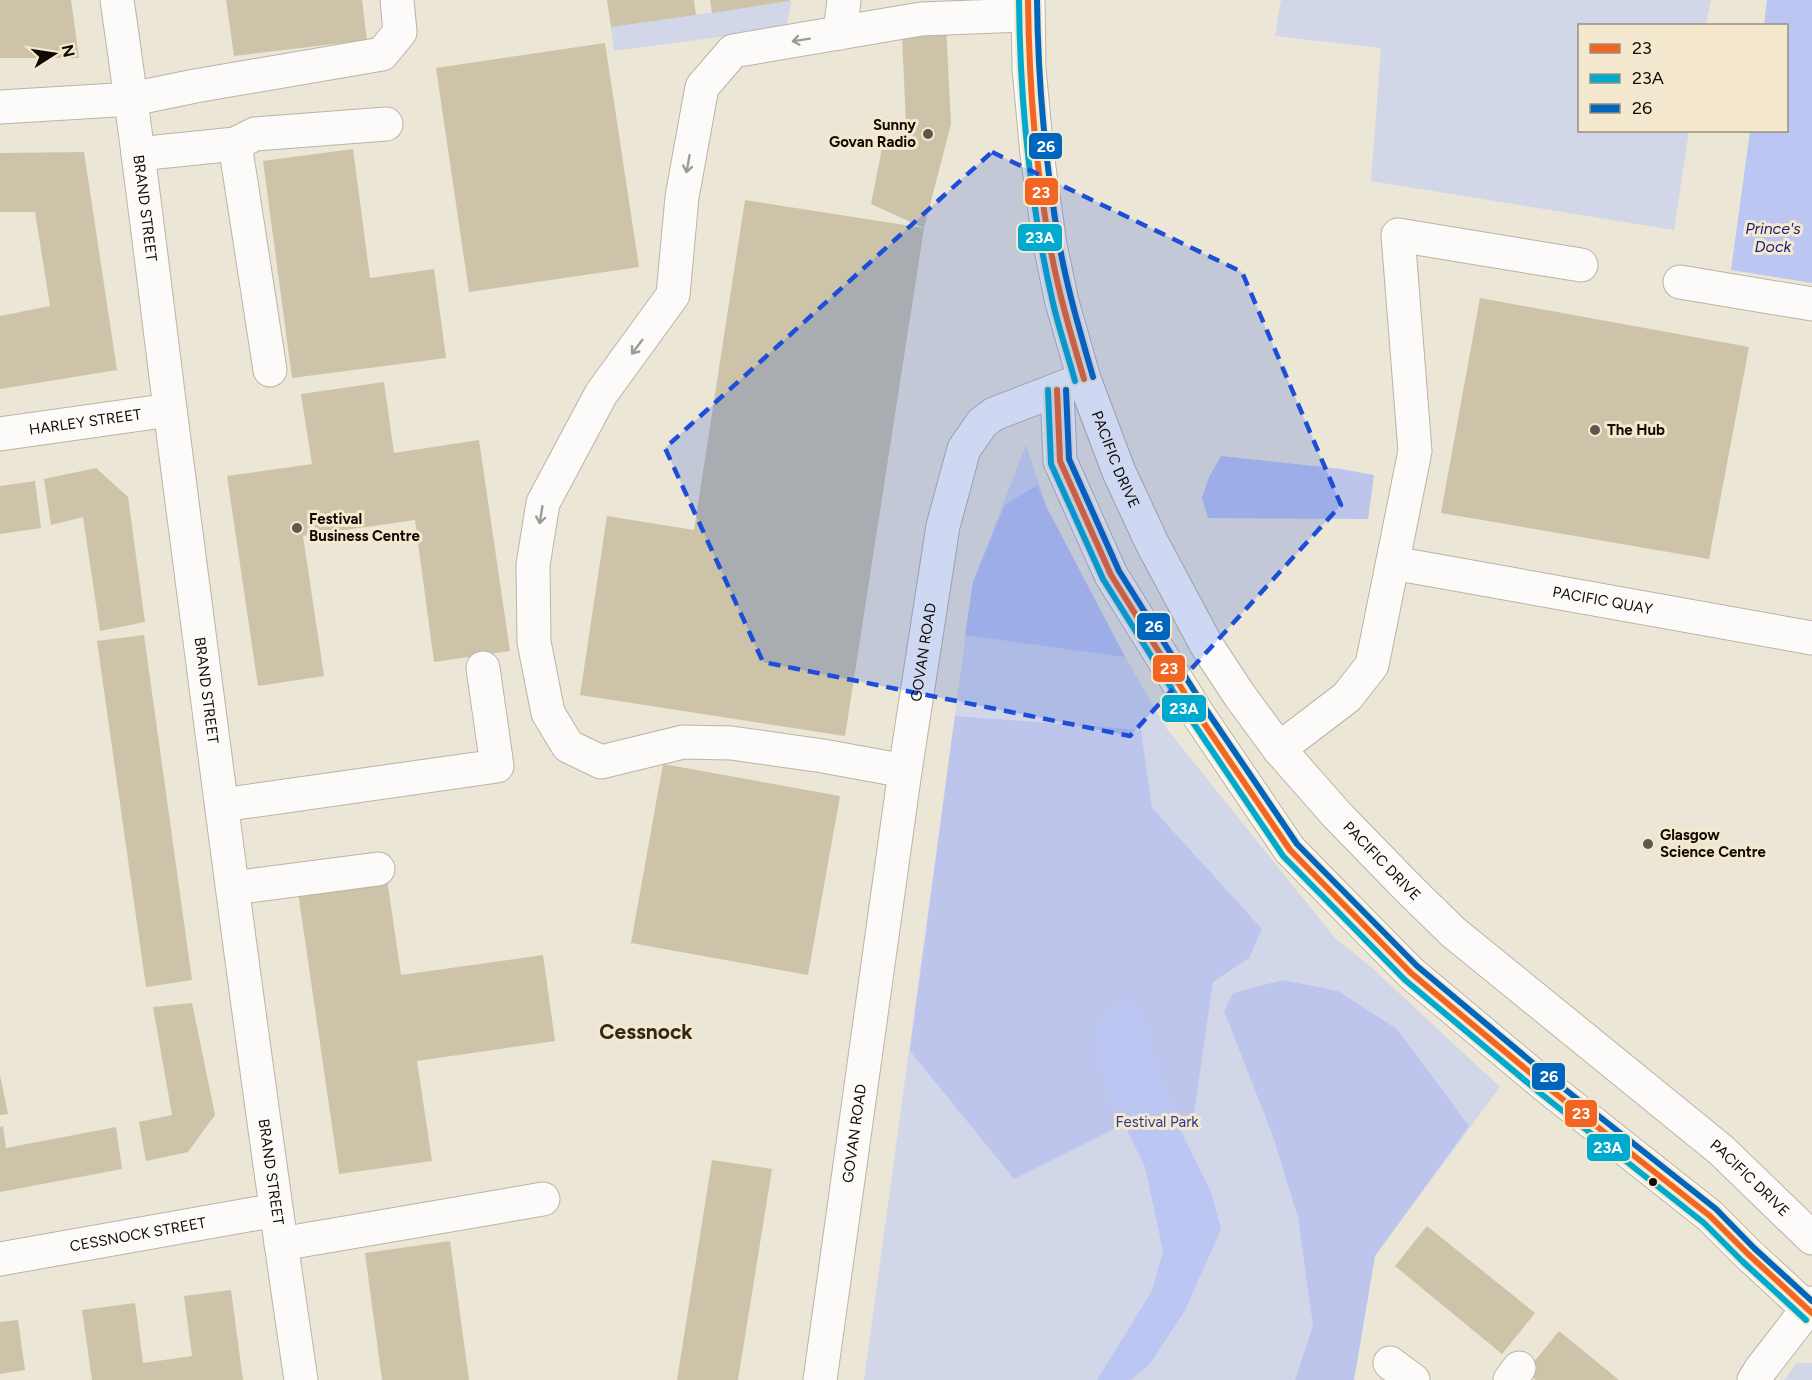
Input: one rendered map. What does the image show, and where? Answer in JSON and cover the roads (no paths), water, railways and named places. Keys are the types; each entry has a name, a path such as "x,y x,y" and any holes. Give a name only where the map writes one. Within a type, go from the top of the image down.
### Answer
{"street":[{"name":"BRAND STREET","path":"117,0 132,99 233,888 301,1380"},
{"path":"0,107 132,99 382,54 400,32 397,0"},
{"path":"840,33 844,0"},
{"path":"905,771 731,743 683,742 601,762 568,746 548,713 534,642 533,565 543,503 602,394 673,295 682,197 702,87 733,51 921,19 1028,7 1029,68 1036,154 1050,245 1062,302 1070,384 1060,461 1111,575 1197,713 1290,850 1411,973 1546,1086 1710,1216 1748,1254 1810,1308 1754,1380"},
{"path":"138,154 235,144 255,134 386,124"},
{"path":"235,144 270,370"},
{"path":"1280,749 1347,697 1372,665 1415,451 1398,235 1581,265"},
{"path":"1680,282 1812,304"},
{"name":"PACIFIC DRIVE","path":"1070,384 1119,472 1152,543 1207,646 1240,696 1280,749 1337,815 1453,932 1720,1150 1812,1238"},
{"name":"GOVAN ROAD","path":"820,1380 905,771 943,526 964,449 982,423 994,414 1070,384"},
{"name":"HARLEY STREET","path":"0,434 170,410"},
{"name":"PACIFIC QUAY","path":"1393,563 1812,638"},
{"path":"222,805 497,766 483,668"},
{"path":"233,888 378,869"},
{"path":"281,1244 543,1199"},
{"name":"CESSNOCK STREET","path":"0,1259 276,1210"}],"water":[{"name":"Prince's Dock","path":"1767,0 1812,0 1812,283 1731,270 1750,132 1788,132 1788,24 1764,24"},
{"path":"1115,1005 1138,1005 1147,1027 1153,1060 1180,1129 1211,1192 1221,1229 1185,1310 1150,1364 1131,1380 1097,1380 1152,1291 1163,1251 1145,1167 1105,1085 1096,1027"}],"place":[{"name":"Sunny Govan Radio","path":"928,134"},
{"name":"The Hub","path":"1595,430"},
{"name":"Festival Business Centre","path":"297,528"},
{"name":"Glasgow Science Centre","path":"1648,844"}],"district":[{"name":"Cessnock","path":"646,1032"}],"park label":[{"name":"Festival Park","path":"1157,1122"}]}
